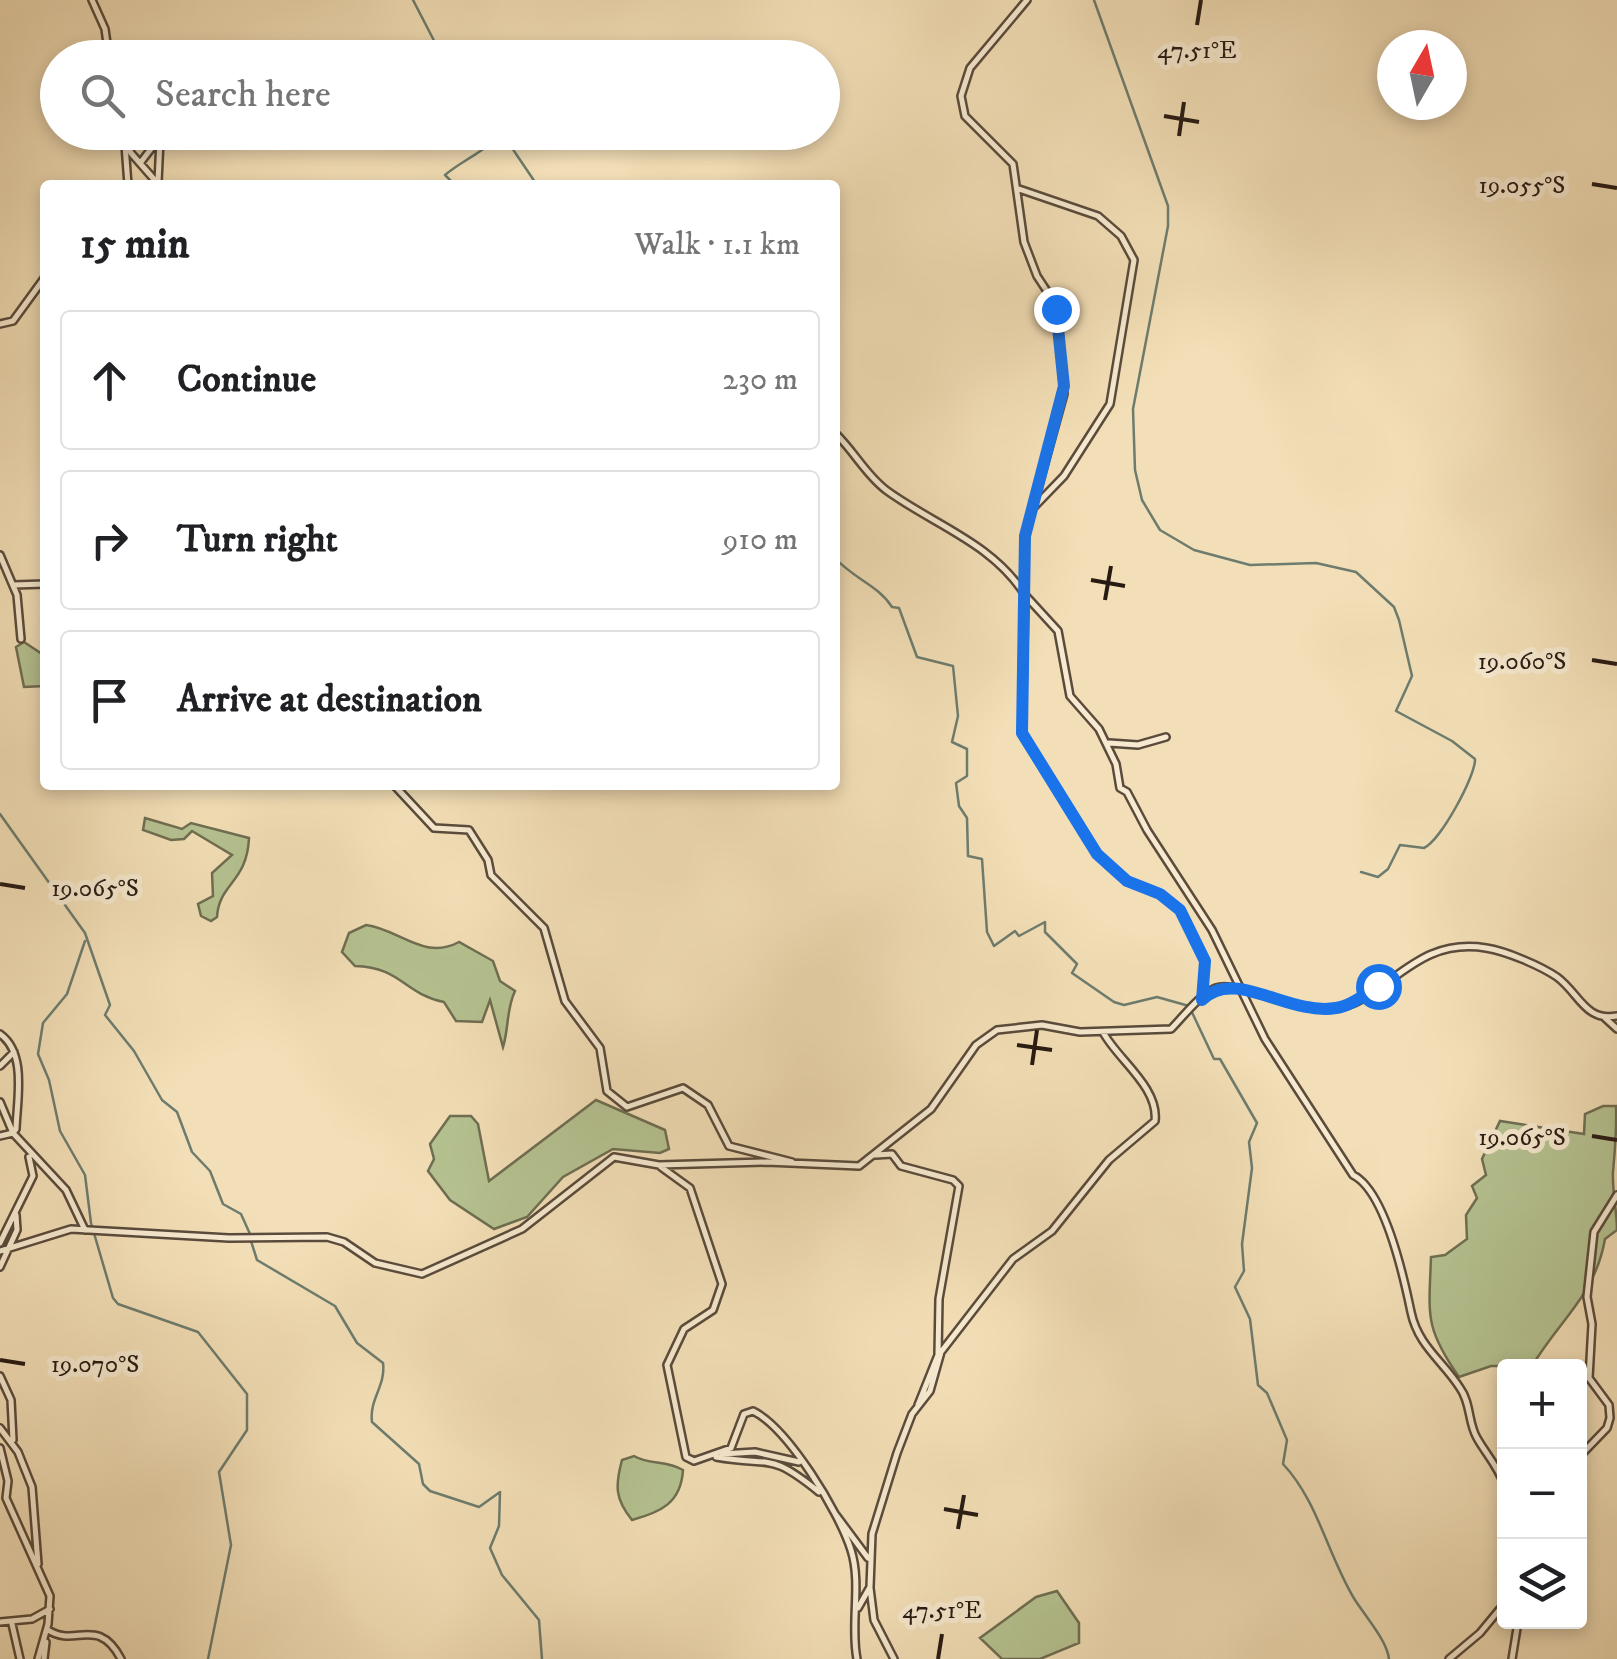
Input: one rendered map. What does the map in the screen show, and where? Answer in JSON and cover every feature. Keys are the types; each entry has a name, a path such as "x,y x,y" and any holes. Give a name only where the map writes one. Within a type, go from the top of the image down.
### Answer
{"street":[{"path":"92,0 107,40"},
{"path":"1027,0 970,68 961,96 965,116 1013,164 1028,255 1056,305 1065,374 1062,403 1022,554 1022,733 1097,854 1127,881 1160,894 1180,910 1205,961 1202,1000"},
{"path":"125,150 128,180"},
{"path":"131,150 155,180"},
{"path":"141,162 151,150"},
{"path":"159,180 160,150"},
{"path":"1019,189 1098,216 1121,236 1134,260 1110,404 1064,476 1032,509"},
{"path":"0,324 9,326 40,285"},
{"path":"840,440 866,474 914,504 933,524 970,540 998,560 1058,631 1070,696 1106,742 1120,788 1128,792 1147,830 1212,930 1265,1039 1353,1175 1369,1187 1389,1229 1394,1257 1421,1337 1430,1356 1444,1365 1462,1390 1477,1438 1497,1467"},
{"path":"0,555 13,585 20,639"},
{"path":"13,585 40,584"},
{"path":"1106,742 1138,745 1166,737"},
{"path":"399,790 434,828 469,830 479,842 491,874 544,928 565,1002 600,1048 607,1091 627,1106 683,1088 708,1105 729,1146 794,1164"},
{"path":"3,1250 71,1230 229,1238 327,1237 344,1242 375,1264 422,1274 522,1229 614,1157 659,1166 852,1167 930,1109 976,1044 997,1030 1056,1026 1103,1032 1111,1028 1171,1029 1212,988 1232,984 1296,1007 1332,1009 1427,954 1485,947 1558,978 1582,1005 1617,1029"},
{"path":"1605,1018 1616,1017"},
{"path":"917,1408 930,1391 941,1352 999,1276 1022,1250 1052,1231 1109,1160 1154,1121 1156,1112 1142,1084 1103,1032"},
{"path":"0,1034 11,1042 18,1064 16,1129 0,1136"},
{"path":"0,1066 14,1052"},
{"path":"0,1102 12,1134 66,1190 90,1230"},
{"path":"0,1243 33,1176 28,1154"},
{"path":"873,1155 892,1154 901,1166 953,1180 959,1186 938,1299 938,1355 897,1453 872,1534 872,1613 894,1659"},
{"path":"659,1166 690,1188 720,1272 719,1300 707,1315 684,1329 666,1365 686,1457 694,1461 755,1452 803,1463"},
{"path":"1587,1449 1607,1428 1610,1418 1609,1405 1589,1378 1589,1251 1615,1199"},
{"path":"0,1267 3,1250 18,1230 16,1212"},
{"path":"0,1376 11,1400 14,1444 34,1498 38,1567"},
{"path":"716,1456 735,1444 739,1424 752,1411 778,1431 803,1463 852,1551 857,1659"},
{"path":"0,1428 14,1444"},
{"path":"0,1448 8,1481 6,1498 38,1567 50,1609 41,1659"},
{"path":"716,1456 778,1463 800,1473 822,1494"},
{"path":"832,1511 870,1561"},
{"path":"856,1611 870,1587"},
{"path":"0,1622 12,1624 50,1609"},
{"path":"1449,1659 1497,1612"},
{"path":"12,1624 20,1659"},
{"path":"48,1627 58,1636 94,1633 115,1647 121,1659"},
{"path":"1512,1659 1517,1629"}],"green space":[{"path":"24,642 40,653 40,686 24,687 16,647"},
{"path":"145,818 182,829 191,823 249,838 243,865 223,897 217,917 211,921 201,916 198,904 213,896 212,873 232,855 192,831 184,839 171,840 143,830"},
{"path":"366,925 423,946 446,947 459,942 493,961 500,981 515,991 503,1047 490,1000 482,1022 456,1021 444,1002 383,971 355,966 342,952 349,933"},
{"path":"596,1100 665,1130 669,1149 660,1153 613,1149 563,1177 527,1217 494,1229 450,1200 428,1171 434,1159 430,1144 450,1116 471,1116 478,1124 489,1181"},
{"path":"1603,1106 1616,1106 1613,1179 1617,1230 1605,1239 1585,1292 1537,1359 1497,1359 1497,1366 1459,1377 1431,1320 1431,1257 1445,1255 1467,1239 1466,1215 1477,1198 1472,1186 1486,1175 1482,1159 1500,1121 1584,1134 1585,1114"},
{"path":"634,1456 683,1470 678,1491 668,1504 632,1520 622,1505 618,1485 622,1460"},
{"path":"1057,1591 1079,1623 1079,1643 1040,1659 1002,1659 980,1638 1036,1597"}],"waterway":[{"path":"413,0 434,40"},
{"path":"1094,0 1168,206 1168,226 1133,409 1135,470 1142,500 1160,530 1194,550 1250,565 1316,563 1356,572 1394,607 1399,620 1412,676 1396,711 1452,741 1475,759 1456,806 1431,843 1424,848 1400,845 1388,869 1378,877 1361,872"},
{"path":"450,180 445,175 481,150"},
{"path":"513,150 534,180"},
{"path":"840,562 892,607 899,608 917,657 953,666 958,716 952,742 967,749 967,776 956,783 959,806 967,818 968,856 982,859 987,932 994,946 1015,931 1019,936 1045,922 1045,932 1077,964 1072,973 1114,1002 1124,1005 1157,997 1189,1006 1214,1059 1220,1059 1257,1123 1249,1142 1252,1168 1242,1244 1244,1271 1235,1287 1250,1319 1258,1385 1267,1393 1287,1440 1283,1464 1305,1495 1346,1583 1380,1637 1389,1659"},
{"path":"0,814 85,933 110,1005 105,1015 134,1051 162,1100 177,1112 192,1152 210,1171 223,1204 241,1214 250,1234"},
{"path":"85,941 67,994 43,1023 38,1054 49,1080 60,1131 85,1175 91,1223 113,1298 118,1304 198,1332 247,1394 247,1430 219,1472 231,1545 208,1659"},
{"path":"251,1241 257,1260 335,1306 357,1343 383,1363 372,1422 419,1464 423,1484 430,1491 479,1507 500,1492 499,1526 490,1548 502,1575 539,1620 542,1659"}],"route":[{"path":"1056,309 1065,374 1062,403 1022,554 1022,733 1050,773 1082,836 1097,854 1127,881 1160,894 1180,910 1205,961 1202,1000 1212,988 1232,984 1296,1007 1332,1009 1378,986"}]}
